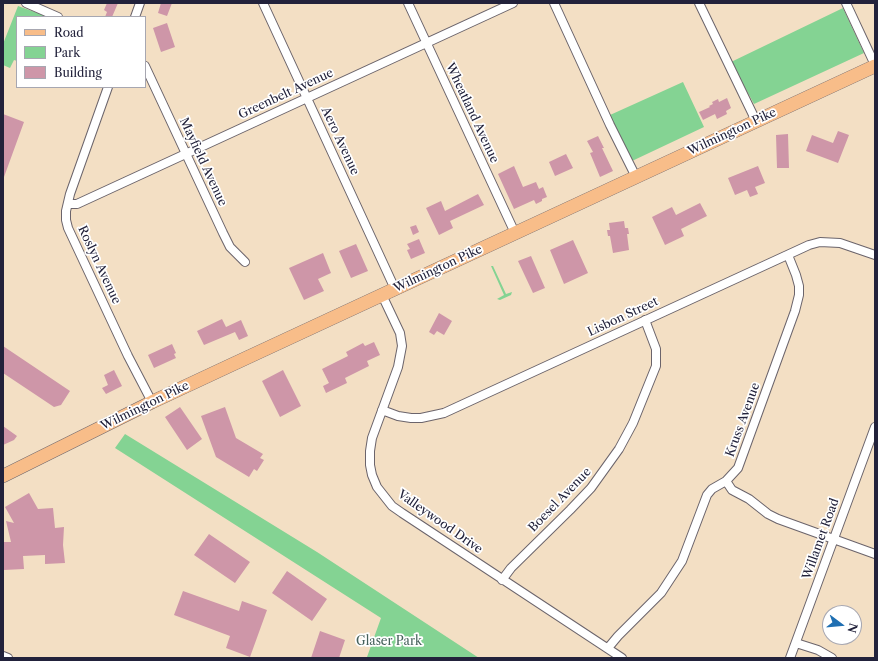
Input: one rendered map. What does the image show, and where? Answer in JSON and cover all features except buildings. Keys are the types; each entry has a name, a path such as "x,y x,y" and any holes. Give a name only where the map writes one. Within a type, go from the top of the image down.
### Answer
{"main road":[{"name":"Wilmington Pike","path":"3,476 152,402 875,66"}],"street":[{"path":"26,3 56,16"},
{"path":"135,16 140,3"},
{"name":"Aero Avenue","path":"263,3 395,289"},
{"name":"Wheatland Avenue","path":"408,3 515,233"},
{"name":"Greenbelt Avenue","path":"68,204 77,204 513,3"},
{"path":"554,3 610,125 636,177"},
{"path":"699,3 756,121"},
{"path":"846,3 875,66"},
{"name":"Mayfield Avenue","path":"146,68 230,247 245,262"},
{"name":"Roslyn Avenue","path":"108,88 68,204 66,220 68,228 128,356 152,402"},
{"name":"Lisbon Street","path":"382,410 398,416 411,418 420,418 444,413 809,245 820,242 845,244 875,255"},
{"name":"Kruss Avenue","path":"608,648 661,593 682,561 707,495 712,489 726,481 738,468 796,311 799,286 788,255"},
{"name":"Valleywood Drive","path":"382,294 400,333 402,346 398,367 372,438 370,465 377,487 385,498 402,513 622,658"},
{"name":"Boesel Avenue","path":"502,580 511,568 591,488 619,449 633,423 656,366 657,357 654,342 645,320"},
{"name":"Willamet Road","path":"790,658 875,428"},
{"path":"726,481 732,490 778,520 875,554"},
{"path":"796,643 818,650 832,658"},
{"path":"3,656 8,658"}],"green space":[{"path":"18,6 46,16 16,16 16,61 14,60 10,68 3,65 3,44"},
{"path":"843,8 864,53 754,104 731,62"},
{"path":"683,82 704,127 632,161 610,115"},
{"path":"491,266 493,266 506,294 512,292 511,295 500,300 497,299 504,295"},
{"name":"Glaser Park","path":"125,434 317,552 479,658 367,657 381,618 115,448"}]}
